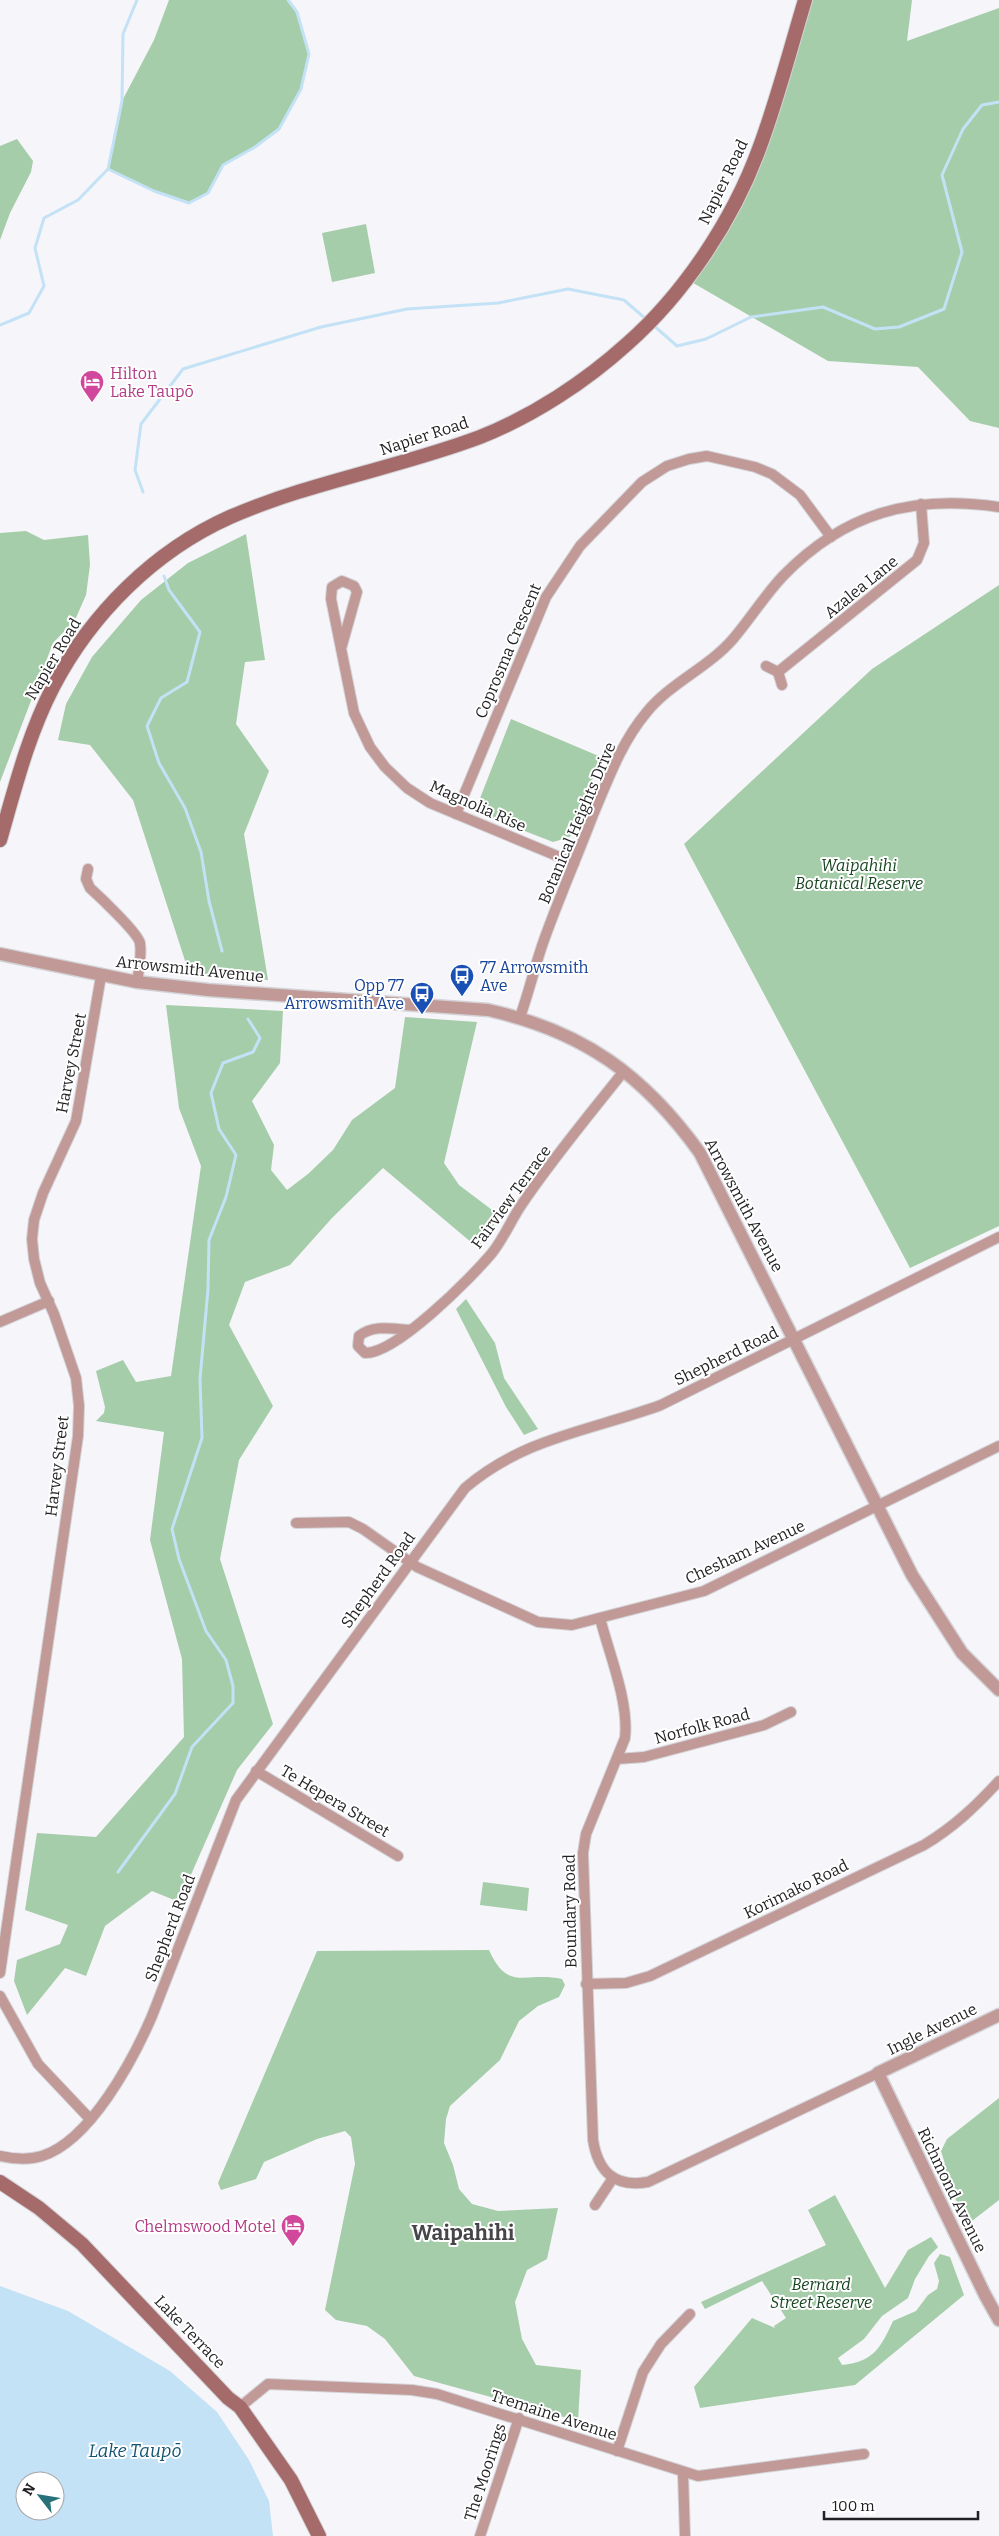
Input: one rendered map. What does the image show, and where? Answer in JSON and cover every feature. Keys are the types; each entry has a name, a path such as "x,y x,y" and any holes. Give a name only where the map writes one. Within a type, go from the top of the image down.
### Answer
{"main road":[{"name":"Napier Road","path":"0,840 20,769 43,708 55,684 90,628 122,592 150,567 204,530 246,511 483,436 566,391 598,369 636,336 688,276 720,231 738,198 765,133 805,0"},
{"name":"Lake Terrace","path":"0,2182 39,2208 82,2244 228,2398 240,2407 291,2480 319,2536"}],"street":[{"name":"Coprosma Crescent","path":"456,814 546,597 580,546 642,482 667,466 707,456 755,468 772,474 800,495 831,537"},
{"name":"Botanical Heights Drive","path":"520,1017 544,941 616,760 646,714 668,690 728,644 782,578 809,551 831,537 875,514 920,504 943,501 999,507"},
{"name":"Azalea Lane","path":"778,672 917,560 924,543 920,504"},
{"name":"Magnolia Rise","path":"341,649 358,592 354,586 342,581 332,587 331,599 341,649 354,713 370,747 385,766 407,788 430,803 574,863"},
{"path":"766,666 778,672 782,685"},
{"path":"88,869 86,879 90,888 134,932 140,941 137,982"},
{"name":"Arrowsmith Avenue","path":"0,954 137,982 208,990 457,1006 520,1017 574,1038 624,1071 661,1106 700,1153 912,1575 946,1632 962,1653 999,1690"},
{"name":"Harvey Street","path":"0,1973 78,1436 79,1406 76,1378 49,1302 40,1283 34,1259 34,1220 43,1193 76,1121 101,976"},
{"name":"Fairview Terrace","path":"411,1330 377,1327 366,1330 359,1336 358,1346 365,1353 375,1352 423,1323 492,1253 522,1204 624,1071"},
{"name":"Shepherd Road","path":"0,2156 18,2159 42,2156 64,2144 90,2119 138,2049 236,1800 465,1488 497,1464 564,1433 628,1418 661,1406 999,1237"},
{"path":"0,1322 49,1302"},
{"name":"Chesham Avenue","path":"296,1523 350,1522 363,1529 409,1563 538,1622 572,1625 704,1591 999,1446"},
{"name":"Boundary Road","path":"600,1618 624,1710 625,1738 583,1844 586,1984 593,2140 596,2156 602,2168 613,2178"},
{"name":"Norfolk Road","path":"617,1759 644,1757 764,1725 791,1712"},
{"name":"Te Hepera Street","path":"256,1771 398,1856"},
{"name":"Korimako Road","path":"586,1984 626,1984 650,1976 924,1845 948,1831 968,1814 999,1781"},
{"path":"0,1997 38,2064 90,2119"},
{"name":"Ingle Avenue","path":"878,2073 999,2015"},
{"path":"595,2205 613,2178 629,2184 648,2182 878,2073"},
{"name":"Richmond Avenue","path":"878,2073 980,2287 999,2320"},
{"path":"617,2452 643,2372 661,2344 690,2314"},
{"name":"Tremaine Avenue","path":"240,2407 268,2384 429,2393 460,2399 683,2473 709,2476 864,2454"},
{"name":"The Moorings","path":"480,2536 519,2418"},
{"path":"683,2473 684,2536"}],"green space":[{"path":"169,0 288,0 297,12 309,54 301,89 279,129 255,147 223,165 208,193 189,203 154,191 108,169 122,101 154,40"},
{"path":"805,0 912,0 907,41 999,8 999,428 970,421 918,367 828,361 688,280 750,172"},
{"path":"17,139 33,161 31,172 10,213 0,240 0,146"},
{"path":"366,224 375,273 332,282 322,233"},
{"path":"26,531 44,540 88,535 90,565 86,595 75,620 53,643 0,782 0,533"},
{"path":"246,534 265,660 245,662 236,724 269,771 244,834 268,980 189,973 133,800 90,745 58,740 66,704 92,657 141,600 188,563"},
{"name":"Waipahihi Botanical Reserve","path":"999,585 999,1226 910,1268 684,844 872,669"},
{"path":"511,719 601,757 570,837 553,842 481,814 477,806"},
{"path":"166,1005 283,1011 280,1063 252,1101 274,1145 271,1170 287,1190 308,1174 333,1150 352,1120 395,1088 405,1017 477,1022 444,1163 459,1185 500,1216 478,1248 383,1168 332,1218 290,1265 245,1282 229,1325 273,1406 239,1460 220,1559 273,1724 237,1770 179,1902 152,1891 105,1926 86,1976 65,1968 27,2015 14,1981 17,1960 60,1944 68,1925 25,1910 37,1833 96,1837 184,1737 182,1659 150,1540 164,1432 96,1421 104,1413 105,1407 96,1371 123,1360 136,1382 171,1376 201,1166 179,1108"},
{"path":"466,1299 495,1343 504,1378 538,1429 524,1435 506,1407 456,1309"},
{"path":"483,1882 529,1888 527,1911 480,1905"},
{"path":"489,1950 503,1972 511,1976 519,1978 549,1977 562,1979 565,1985 559,1997 538,2006 519,2021 500,2060 450,2106 446,2119 444,2143 453,2165 459,2189 472,2204 498,2211 558,2208 547,2259 527,2270 515,2302 522,2339 536,2365 581,2370 578,2421 414,2376 385,2339 367,2326 336,2320 325,2310 355,2164 351,2137 345,2131 317,2139 264,2162 256,2179 221,2190 218,2183 317,1951"},
{"path":"999,2098 999,2200 968,2224 940,2168 945,2164 941,2151 947,2139"},
{"name":"Bernard Street Reserve","path":"835,2195 885,2288 908,2250 931,2237 938,2247 929,2256 915,2279 908,2298 882,2316 864,2339 838,2358 842,2365 862,2361 869,2357 880,2346 893,2321 916,2311 928,2295 937,2289 939,2281 934,2263 940,2254 950,2257 964,2295 855,2385 700,2408 694,2387 752,2318 775,2328 774,2326 786,2318 762,2281 705,2309 701,2302 826,2245 808,2210"}],"water":[{"name":"Lake Taupō","path":"0,2286 68,2311 170,2371 217,2412 249,2460 269,2501 273,2536 0,2536"}],"waterway":[{"path":"0,325 29,313 44,286 35,248 44,218 78,200 108,169 122,101 123,34 137,0"},
{"path":"108,169 154,191 189,203 208,193 223,165 255,147 279,129 301,89 309,54 297,12 288,0"},
{"path":"652,324 677,346 706,339 751,317 823,307 875,329 899,327 944,309 962,252 942,175 963,129 982,105 999,102"},
{"path":"143,492 135,470 141,424 183,369 321,327 407,309 498,303 568,289 624,300 647,320"},
{"path":"164,576 169,590 200,632 187,682 161,698 147,726 159,763 185,808 201,852 209,901 222,951"},
{"path":"118,1872 175,1794 192,1747 233,1703 233,1686 226,1660 206,1631 179,1559 172,1529 202,1438 200,1379 208,1289 209,1240 226,1197 236,1155 219,1129 211,1093 223,1063 253,1052 260,1038 248,1019"}],"place":[{"name":"Hilton Lake Taupō","path":"92,403"},
{"name":"77 Arrowsmith Ave","path":"462,997"},
{"name":"Opp 77 Arrowsmith Ave","path":"422,1015"},
{"name":"Chelmswood Motel","path":"293,2247"}],"district":[{"name":"Waipahihi","path":"463,2233"}]}
